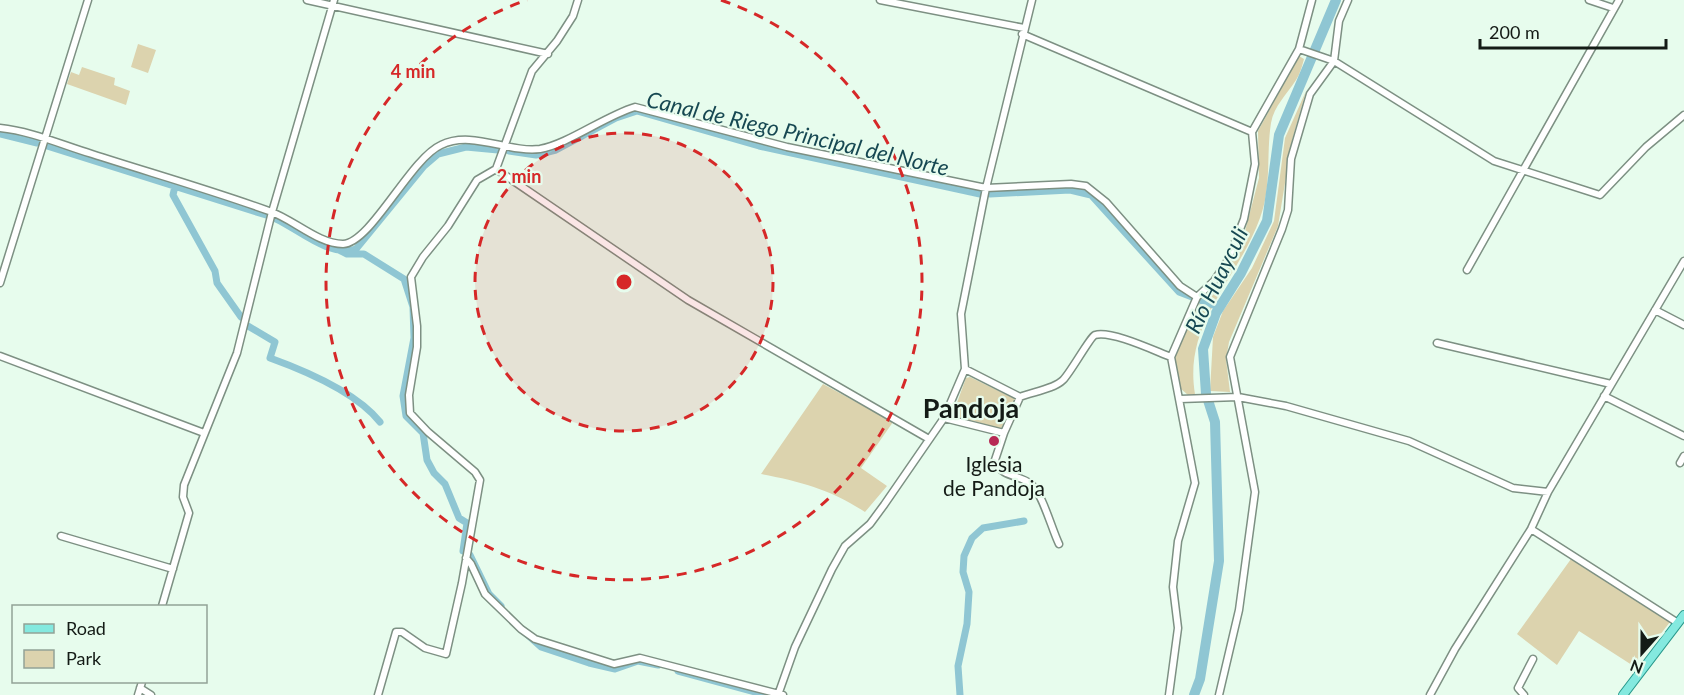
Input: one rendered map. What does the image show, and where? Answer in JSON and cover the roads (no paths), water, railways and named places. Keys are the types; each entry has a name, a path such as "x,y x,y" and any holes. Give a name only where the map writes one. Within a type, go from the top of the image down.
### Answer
{"main road":[{"path":"1623,695 1684,615"}],"street":[{"path":"0,283 40,147 45,140 88,0"},
{"path":"307,0 332,8 548,54"},
{"path":"162,605 189,513 183,497 184,485 237,353 272,212 334,0"},
{"path":"378,695 396,632 402,632 425,648 446,654 480,480 475,472 428,432 410,413 409,395 417,347 411,277 423,257 448,226 477,180 496,169 532,71 548,54 573,16 578,0"},
{"path":"880,0 1023,31 1252,132"},
{"path":"466,558 485,594 521,629 535,639 614,664 640,658 780,695 805,624 845,546 870,524 944,418 965,369 961,314 986,188 1032,0"},
{"path":"1169,695 1178,628 1173,587 1178,541 1182,521 1194,496 1195,483 1171,357 1197,297 1214,281 1228,260 1244,219 1255,164 1252,132 1302,50 1312,0"},
{"path":"1219,695 1239,610 1255,492 1238,397 1231,373 1230,357 1282,229 1287,210 1291,159 1310,94 1331,60 1339,21 1348,0"},
{"path":"1589,0 1613,8"},
{"path":"1467,270 1618,0"},
{"path":"1302,50 1331,60 1475,150 1521,171 1600,195 1646,147 1684,115"},
{"path":"0,128 45,140 272,212 329,241 351,242 360,237 424,158 441,145 470,140 537,149 550,146 617,113 635,107 787,147 986,188 1071,184 1086,186 1106,202 1180,286 1197,297"},
{"path":"496,169 688,300 929,439"},
{"path":"1430,695 1455,649 1531,529 1548,492 1684,261"},
{"path":"1655,310 1684,325"},
{"path":"1059,544 1039,492 1031,484 1003,473 994,463 1020,397 1062,381 1081,358 1090,338 1096,334 1108,334 1171,357"},
{"path":"1437,343 1611,384"},
{"path":"0,356 204,433"},
{"path":"965,369 1020,397"},
{"path":"1604,396 1684,436"},
{"path":"1180,399 1238,397 1286,406 1402,439 1503,484 1548,492"},
{"path":"944,418 1004,433"},
{"path":"1680,463 1684,456"},
{"path":"1531,529 1678,623"},
{"path":"61,536 173,569"},
{"path":"1524,695 1518,688 1533,659"},
{"path":"140,688 151,695"}],"waterway":[{"name":"Río Huayculi","path":"1194,695 1200,679 1219,561 1215,422 1206,394 1203,349 1216,313 1241,273 1267,221 1279,135 1336,0"},
{"name":"Canal de Riego Principal del Norte","path":"509,151 536,155 556,150 616,118 637,111 759,146 980,194"},
{"name":"Canal de Riego Principal del Norte","path":"0,134 37,143"},
{"name":"Canal de Riego Principal del Norte","path":"47,146 266,215"},
{"name":"Canal de Riego Principal del Norte","path":"276,219 325,246 335,249 356,249 424,166 438,154 466,147 498,150"},
{"path":"175,186 173,195 215,271 217,283 241,317"},
{"name":"Canal de Riego Principal del Norte","path":"990,194 1070,190 1091,195 1179,292 1213,305 1221,304"},
{"path":"339,250 347,254 364,254 404,279 413,307 414,338 403,396 406,416 423,433 427,460 434,473 445,484 459,518 467,523 463,551"},
{"path":"248,326 275,342 270,358 299,369 344,392 358,401 380,422"},
{"path":"960,695 958,666 967,624 969,592 963,572 964,556 972,538 983,528 1024,521"},
{"path":"470,555 489,594 501,606"},
{"path":"522,630 541,647 589,663 615,669 638,661 658,665"},
{"path":"678,671 766,695"}],"place":[{"name":"Iglesia de Pandoja","path":"994,441"}],"district":[{"name":"Pandoja","path":"971,407"}]}
